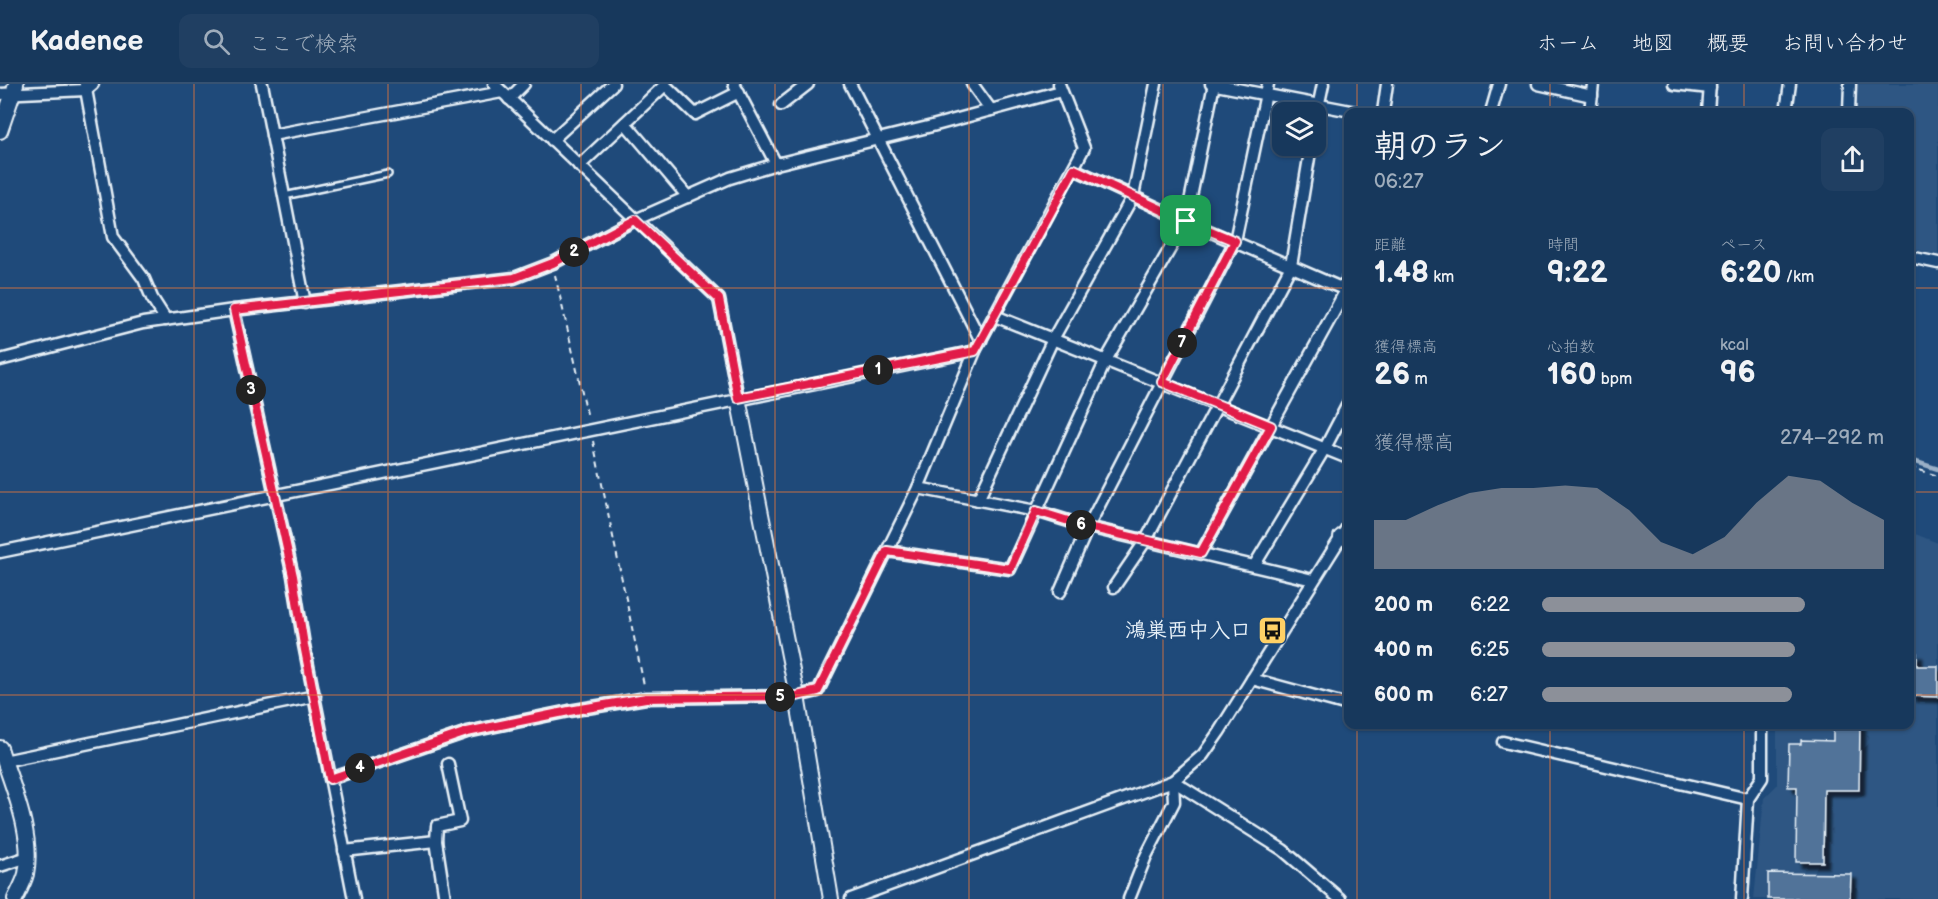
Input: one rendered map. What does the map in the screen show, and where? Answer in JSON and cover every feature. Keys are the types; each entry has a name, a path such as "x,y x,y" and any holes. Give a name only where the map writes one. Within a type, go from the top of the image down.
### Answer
{"street":[{"path":"261,84 305,303"},
{"path":"272,135 502,91 524,84"},
{"path":"552,140 613,84"},
{"path":"781,105 808,84"},
{"path":"850,84 879,139 978,346"},
{"path":"972,84 990,110"},
{"path":"978,500 1053,339 1133,195 1156,84"},
{"path":"887,551 1010,569 1106,360 1186,221 1213,84 1266,89 1307,102"},
{"path":"1318,102 1323,84"},
{"path":"1384,108 1387,84"},
{"path":"1492,108 1499,84"},
{"path":"1538,84 1592,96"},
{"path":"1590,108 1593,84"},
{"path":"1674,84 1710,86 1708,108"},
{"path":"1787,108 1790,84"},
{"path":"1849,108 1850,84"},
{"path":"579,166 665,85 695,114 736,88 776,164"},
{"path":"0,131 10,90 88,86 113,237 144,279 152,298 166,320"},
{"path":"0,360 143,323 234,310 514,278 553,263 635,220 729,178 990,110 1060,88 1084,148 978,346 918,488 818,691 797,696 646,698 569,711 467,732 330,779"},
{"path":"1060,592 1088,527 1235,241 1266,89"},
{"path":"502,91 719,299 797,696 831,899"},
{"path":"1326,107 1344,110"},
{"path":"625,123 688,197"},
{"path":"1114,587 1146,540 1291,266 1309,156"},
{"path":"1074,169 1186,221 1344,289"},
{"path":"1914,258 1938,263"},
{"path":"1201,553 1344,295"},
{"path":"234,310 293,576 304,645 354,899"},
{"path":"995,316 1344,456"},
{"path":"0,552 978,346"},
{"path":"1254,566 1325,448 1344,412"},
{"path":"918,488 1036,511 1088,527 1313,580"},
{"path":"851,899 1173,781 1203,755 1313,580 1344,537"},
{"path":"1252,679 1344,704"},
{"path":"15,899 26,876 28,839 2,754 315,696"},
{"path":"1742,899 1748,799 1762,778 1762,729"},
{"path":"1503,742 1748,799"},
{"path":"445,899 436,841 437,825 460,821 448,764"},
{"path":"1129,899 1146,856 1174,802 1173,781"},
{"path":"1173,781 1283,850 1340,899"},
{"path":"344,850 436,841"},
{"path":"0,866 28,857"}],"lane":[{"path":"284,196 388,174"}],"path":[{"path":"553,263 646,698"},
{"path":"1914,468 1938,476"}],"shaded area":[{"path":"1856,84 1938,84 1938,255 1914,249 1914,108 1855,108"},
{"path":"1914,533 1938,543 1938,899 1754,899 1764,798 1777,785 1777,729 1914,729"}],"building":[{"path":"1914,653 1917,653 1917,666 1938,666 1938,697 1914,696"},
{"path":"1833,729 1860,729 1859,790 1824,790 1823,862 1796,862 1797,787 1788,787 1789,744 1801,744 1801,740 1833,741"},
{"path":"1768,873 1851,874 1850,899 1768,899"}],"waterway":[{"path":"1914,461 1938,469"}],"place":[{"name":"鴻巣西中入口","path":"1272,630"}],"route":[{"path":"1074,169 1186,221 1235,241 1162,382 1271,426 1201,553 1088,527 1036,511 1010,569 887,551 818,691 797,696 646,698 569,711 467,732 397,754 330,779 293,576 234,310 514,278 553,263 635,220 719,299 738,398 975,351 1074,169"}]}
